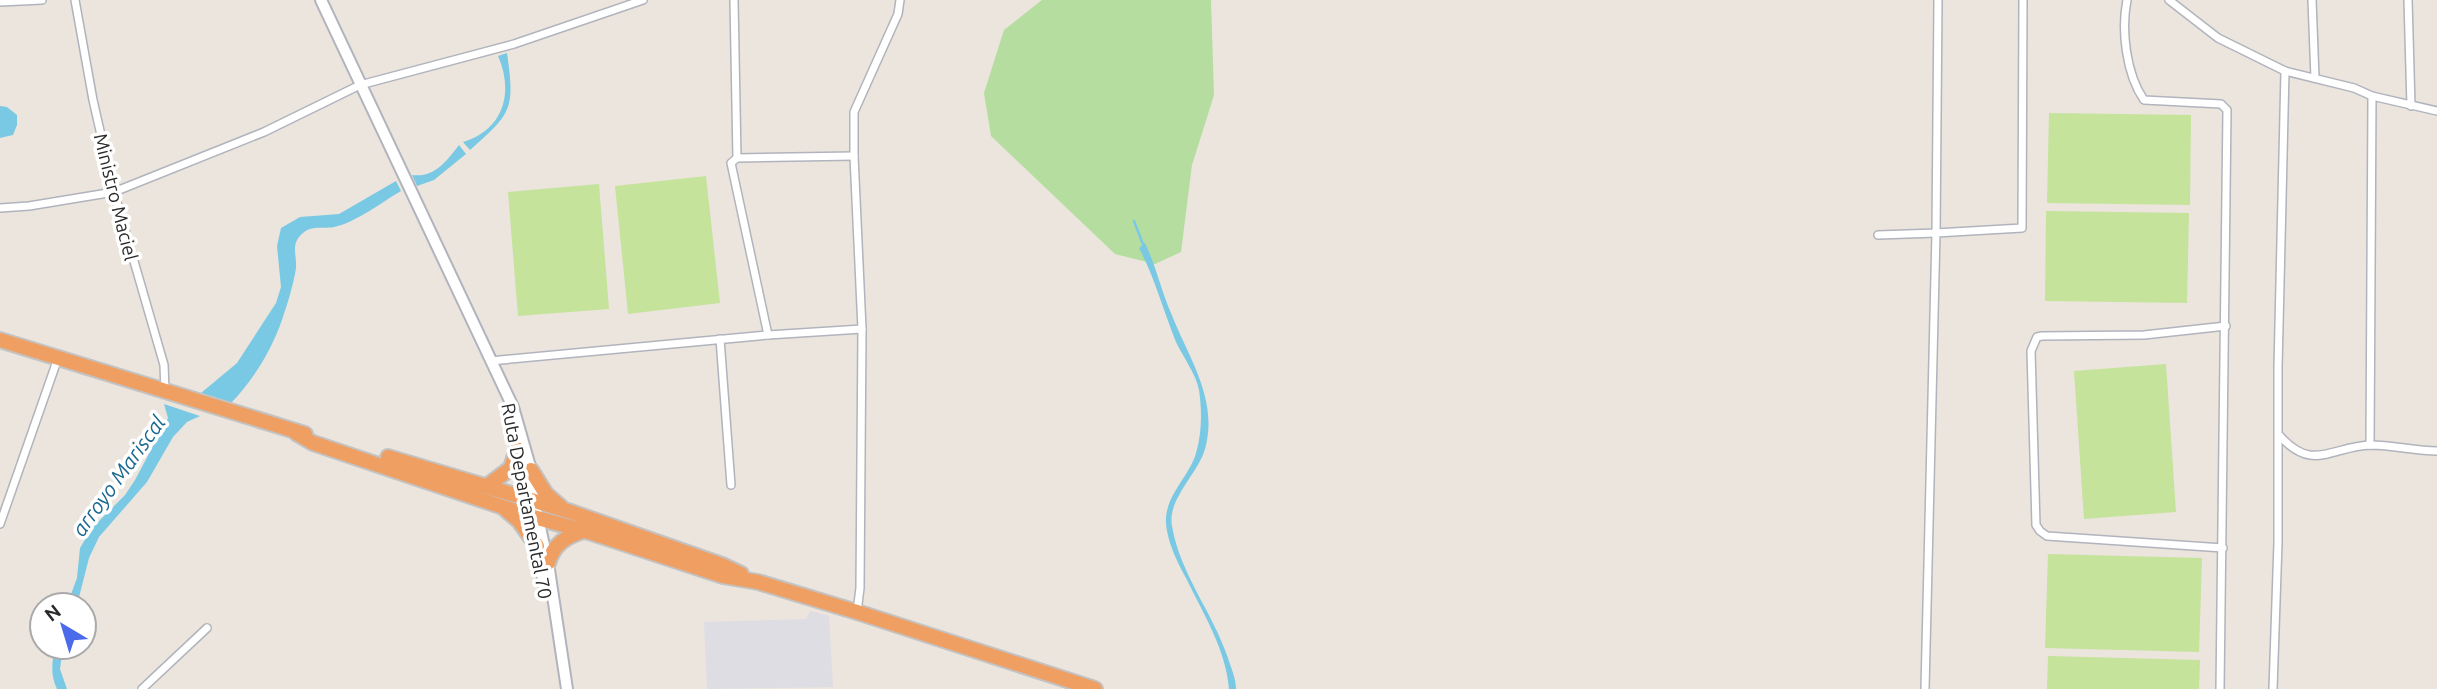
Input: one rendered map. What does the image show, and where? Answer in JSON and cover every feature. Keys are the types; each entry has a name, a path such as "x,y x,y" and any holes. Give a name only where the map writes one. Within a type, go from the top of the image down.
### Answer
{"highway":[{"path":"0,340 296,433 317,435 568,511 722,565 758,582"},
{"path":"296,433 313,443 534,517 584,530 723,576 758,582 857,612 1095,689"},
{"path":"487,486 511,468 517,449"},
{"path":"531,470 546,494 568,511"},
{"path":"502,506 519,521 537,546"},
{"path":"548,563 557,545 568,536 584,530"}],"main road":[{"path":"321,0 506,394"},
{"name":"Ruta Departamental 70","path":"506,394 506,406 531,500 550,620 560,639 567,689"},
{"name":"Ruta Departamental 70","path":"506,394 513,407 531,470 531,500"},
{"path":"534,517 548,563 560,639"}],"street":[{"path":"0,2 42,0"},
{"name":"Ministro Maciel","path":"75,0 93,100 114,192 134,268 158,338 167,392"},
{"path":"0,208 114,192 264,132 360,85 514,44 643,0"},
{"path":"734,0 737,158"},
{"path":"857,612 860,588 862,329 854,156 855,112 898,14 901,0"},
{"path":"1925,689 1936,233 1938,0"},
{"path":"1878,235 2022,228 2023,0"},
{"path":"2127,0 2124,41 2144,100 2221,104 2227,110 2220,689"},
{"path":"2169,0 2218,38 2285,71 2437,111"},
{"path":"2312,0 2315,78"},
{"path":"2408,0 2411,106"},
{"path":"2273,689 2285,71"},
{"path":"2370,445 2372,96"},
{"path":"768,335 731,163 737,158 854,156"},
{"path":"2223,548 2047,536 2040,531 2036,525 2031,351 2037,337 2042,336 2144,335 2226,326"},
{"path":"490,361 720,339 862,329"},
{"path":"720,339 731,485"},
{"path":"0,524 58,358"},
{"path":"2280,435 2298,453 2308,455 2320,456 2370,445 2437,451"},
{"path":"142,689 207,628"}],"shaded area":[{"path":"810,611 829,616 833,687 707,689 704,622 806,619"}],"green space":[{"path":"1042,0 1211,0 1214,95 1192,165 1181,252 1155,264 1115,254 991,136 984,93 1004,30"},
{"path":"2049,113 2191,115 2190,205 2047,203"},
{"path":"706,176 720,303 628,314 615,186"},
{"path":"599,184 609,309 518,316 508,192"},
{"path":"2046,211 2189,213 2187,303 2045,301"},
{"path":"2166,364 2176,512 2084,519 2074,371"},
{"path":"2048,554 2202,558 2199,652 2045,648"},
{"path":"2048,656 2200,660 2199,689 2047,689"}],"water":[{"path":"507,53 510,99 507,109 495,127 470,150 463,142 488,129 502,108 505,83 498,56"},
{"path":"0,106 7,107 17,115 17,125 13,135 0,138"},
{"path":"459,145 466,154 434,180 417,186 412,175 433,171 444,163"},
{"path":"396,181 401,191 359,217 334,227 310,229 299,237 295,245 295,274 288,301 278,331 261,364 231,403 201,393 237,363 276,303 281,287 277,246 281,228 300,217 339,214"},
{"path":"1145,243 1167,304 1200,379 1208,413 1205,449 1178,496 1172,526 1182,561 1222,641 1236,689 1229,689 1219,647 1175,556 1167,531 1166,519 1171,499 1196,453 1201,406 1195,378 1176,342 1139,248"},
{"path":"164,404 200,416 187,422 173,437 147,482 99,537 89,558 81,591 72,591 77,578 80,548 92,528 125,495 168,418"},
{"path":"53,661 61,661 60,669 67,689 57,689"}],"waterway":[{"path":"1134,221 1144,247"}],"water label":[{"name":"arroyo Mariscal","path":"119,476"}]}
